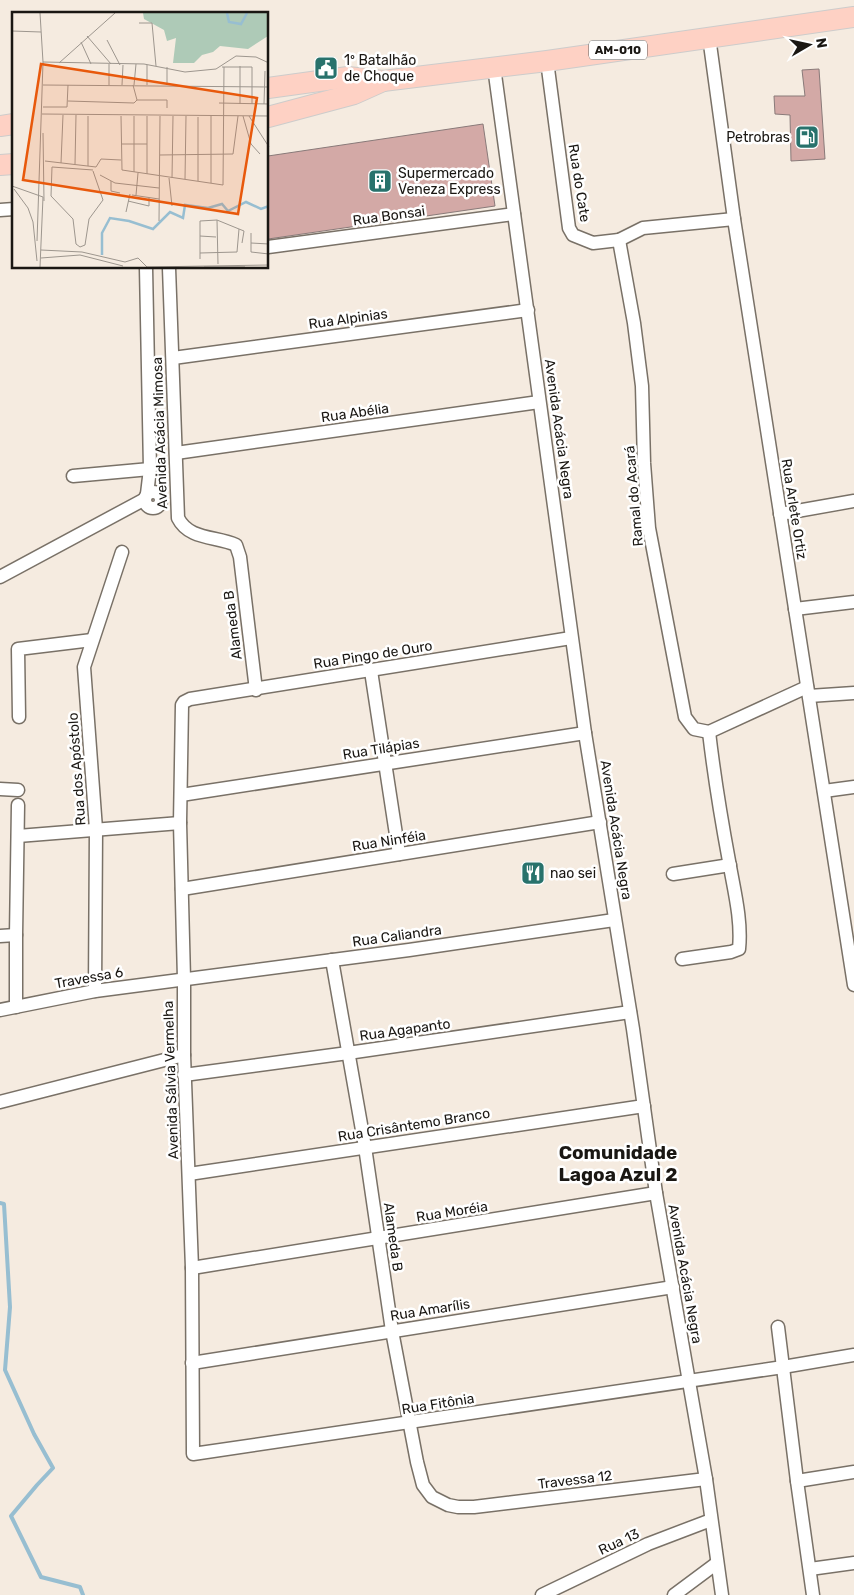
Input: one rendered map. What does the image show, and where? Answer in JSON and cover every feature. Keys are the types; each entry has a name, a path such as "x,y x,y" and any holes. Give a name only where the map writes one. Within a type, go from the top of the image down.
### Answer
{"main road":[{"name":"AM-010","path":"269,88 348,77 383,81 546,61 854,17"},
{"name":"AM-010","path":"269,117 354,94 383,81"}],"street":[{"name":"Rua Arlete Ortiz","path":"709,37 734,218 780,514 824,791 850,932 854,985"},
{"name":"Rua do Cate","path":"546,61 569,228 573,235 593,243 619,240 643,228 734,218"},
{"name":"Avenida Acácia Negra","path":"494,67 585,733 630,1012 656,1194 706,1479 722,1595"},
{"name":"Rua Bonsai","path":"269,247 514,214"},
{"name":"Ramal do Acará","path":"619,240 634,322 642,386 646,504 657,573 685,717 694,729 709,732"},
{"path":"0,577 146,497 150,470 146,269"},
{"name":"Avenida Acácia Mimosa","path":"169,269 178,518 182,526 192,533 226,540 236,545 240,557"},
{"name":"Rua Alpinias","path":"173,358 528,310"},
{"name":"Rua Abélia","path":"176,453 539,402"},
{"path":"73,476 150,470"},
{"path":"780,514 854,501"},
{"name":"Rua dos Apóstolo","path":"95,991 96,829 84,667 122,552"},
{"name":"Alameda B","path":"240,557 256,690"},
{"path":"795,609 854,602"},
{"name":"Rua Pingo de Ouro","path":"182,705 190,699 256,690 571,638"},
{"path":"19,717 18,649 92,640"},
{"path":"371,671 399,854"},
{"path":"682,959 731,952 739,949 739,929 714,775 709,732 808,691 854,693"},
{"name":"Avenida Sálvia Vermelha","path":"182,705 180,823 184,979 184,1075 192,1268 193,1454"},
{"name":"Rua Tilápias","path":"181,795 585,733"},
{"path":"824,791 854,787"},
{"path":"0,789 18,790"},
{"path":"16,1007 18,806"},
{"name":"Rua Ninféia","path":"182,889 600,822"},
{"path":"18,836 180,823"},
{"path":"673,874 730,865"},
{"name":"Rua Caliandra","path":"184,979 614,920"},
{"path":"0,936 16,936"},
{"name":"Alameda B","path":"332,960 365,1147 392,1331 416,1462 423,1485 432,1497 448,1505"},
{"name":"Travessa 6","path":"0,1010 95,991 184,979"},
{"name":"Rua Agapanto","path":"184,1075 630,1012"},
{"path":"0,1102 184,1055"},
{"name":"Rua Crisântemo Branco","path":"189,1174 644,1106"},
{"name":"Rua Moréia","path":"192,1268 656,1194"},
{"name":"Rua Amarílis","path":"192,1363 673,1287"},
{"path":"778,1327 813,1595"},
{"name":"Rua Fitônia","path":"193,1454 854,1355"},
{"path":"797,1481 854,1472"},
{"name":"Travessa 12","path":"448,1505 474,1507 706,1479"},
{"name":"Rua 13","path":"542,1595 648,1544 711,1520"},
{"path":"674,1595 717,1563"},
{"path":"810,1570 854,1563"}],"building":[{"name":"Petrobras","path":"819,69 825,159 791,161 790,115 775,114 774,96 805,96 802,70"},
{"name":"Supermercado Veneza Express","path":"483,124 495,206 269,239 269,156"}],"waterway":[{"path":"0,1203 4,1204 10,1307 5,1370 34,1434 53,1468 11,1516 41,1577 80,1587 83,1595"}],"place":[{"name":"1º Batalhão de Choque","path":"326,68"},
{"name":"Petrobras","path":"807,137"},
{"name":"Supermercado Veneza Express","path":"380,181"},
{"name":"nao sei","path":"533,873"}],"district":[{"name":"Comunidade Lagoa Azul 2","path":"618,1163"}]}
